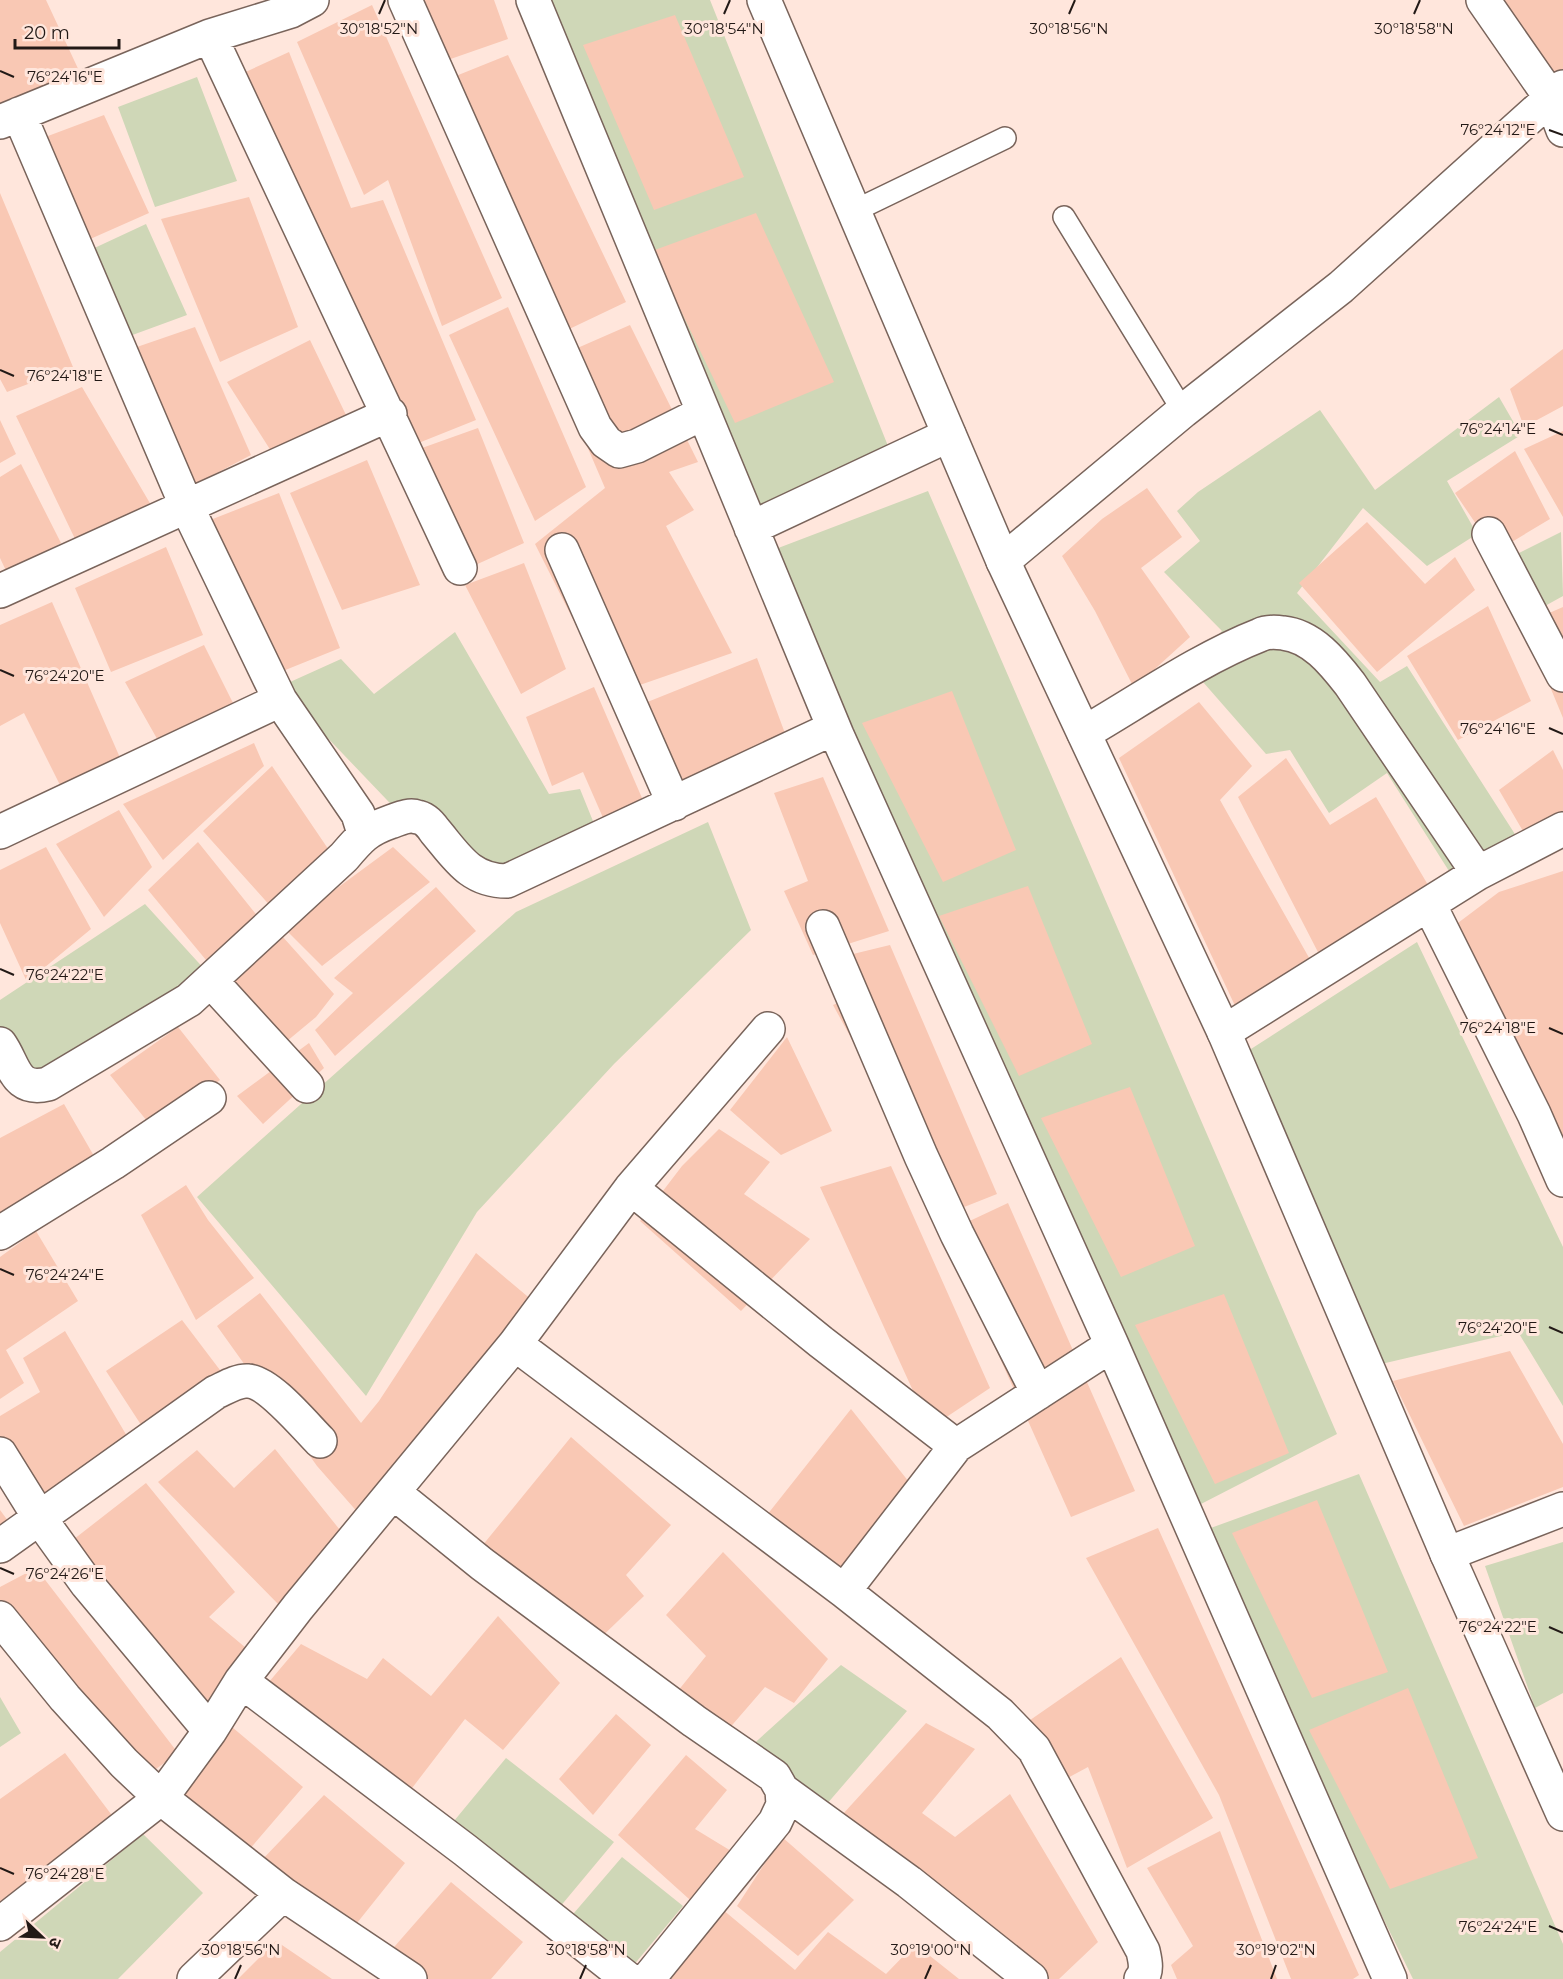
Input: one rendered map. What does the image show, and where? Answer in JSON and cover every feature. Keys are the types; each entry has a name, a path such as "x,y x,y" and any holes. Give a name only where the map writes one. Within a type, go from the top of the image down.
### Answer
{"street":[{"path":"312,0 291,11 210,36 9,118 187,507 280,700 358,814 364,833"},
{"path":"405,0 595,427 606,442 619,451 637,446 703,413"},
{"path":"533,0 834,728 1112,1345 1390,1979"},
{"path":"764,0 1003,561 1224,1032 1447,1554 1563,1814"},
{"path":"1483,0 1557,92 1563,130"},
{"path":"210,36 390,414 460,568"},
{"path":"1003,561 1183,411 1341,287 1557,92"},
{"path":"1,587 187,507 390,414"},
{"path":"751,528 949,435"},
{"path":"1488,534 1563,675"},
{"path":"562,550 674,804"},
{"path":"1084,734 1212,659 1263,633 1283,633 1304,639 1332,660 1350,684 1478,873"},
{"path":"0,832 280,700"},
{"path":"0,1044 16,1074 25,1084 36,1087 48,1084 189,1000 344,857 364,833 396,820 419,817 429,824 463,865 486,881 507,881 834,728"},
{"path":"1224,1032 1430,906 1478,873 1563,829"},
{"path":"1430,906 1534,1114 1563,1180"},
{"path":"823,927 939,1195 1038,1393"},
{"path":"211,981 308,1086"},
{"path":"0,1924 161,1798 210,1731 241,1681 515,1344 631,1188 768,1029"},
{"path":"0,1233 113,1163 209,1098"},
{"path":"631,1188 821,1342 956,1446"},
{"path":"515,1344 844,1591 1000,1714 1034,1749 1143,1951 1146,1964 1145,1975 1141,1979"},
{"path":"844,1591 956,1446 1112,1345"},
{"path":"0,1546 41,1520 216,1392 234,1384 247,1380 263,1385 320,1441"},
{"path":"0,1454 41,1520 87,1584 210,1731"},
{"path":"393,1492 502,1578 694,1721 774,1776 782,1790 871,1853 1031,1979"},
{"path":"1447,1554 1563,1509"},
{"path":"0,1618 102,1739 161,1798 282,1894 410,1979"},
{"path":"241,1681 465,1850 628,1979"},
{"path":"648,1979 775,1822 783,1805 782,1790"},
{"path":"194,1979 282,1894"}],"lane":[{"path":"854,211 1005,138"},
{"path":"1064,217 1183,411"}],"green space":[{"path":"551,0 710,0 892,456 760,520"},
{"path":"197,77 237,181 155,207 118,107"},
{"path":"146,224 187,315 127,337 88,251"},
{"path":"1499,397 1521,435 1447,481 1477,534 1427,566 1363,508 1297,593 1380,682 1407,666 1520,842 1454,879 1387,773 1329,813 1290,750 1266,754 1189,666 1222,631 1164,572 1200,541 1177,511 1198,492 1320,410 1375,490"},
{"path":"928,491 1337,1434 1201,1504 773,550"},
{"path":"1561,532 1563,596 1525,617 1495,565"},
{"path":"455,632 549,794 580,789 597,831 472,889 279,687 341,659 374,694"},
{"path":"708,822 751,930 614,1064 477,1212 366,1396 197,1197 516,912"},
{"path":"145,904 207,972 38,1096 0,1034 0,1000"},
{"path":"1417,942 1563,1247 1563,1406 1518,1332 1377,1365 1240,1056"},
{"path":"1359,1474 1563,1944 1563,1979 1413,1979 1383,1918 1208,1529"},
{"path":"1563,1542 1563,1693 1535,1708 1485,1566"},
{"path":"841,1665 907,1711 820,1812 748,1749"},
{"path":"0,1697 21,1733 0,1747"},
{"path":"506,1758 614,1842 544,1926 435,1844"},
{"path":"143,1834 203,1893 118,1979 0,1979 0,1952"},
{"path":"622,1857 683,1906 627,1973 562,1927"}],"building":[{"path":"0,0 46,0 81,75 0,112"},
{"path":"388,0 494,0 508,39 419,70"},
{"path":"1497,0 1563,0 1563,84 1557,89"},
{"path":"372,5 502,298 442,326 388,180 364,195 297,42"},
{"path":"675,15 744,177 654,210 583,45"},
{"path":"289,52 351,208 383,200 476,420 411,446 239,75"},
{"path":"508,55 626,302 542,342 426,88"},
{"path":"104,115 149,213 88,240 40,139"},
{"path":"0,193 73,367 7,392 0,379"},
{"path":"249,197 298,327 220,362 161,219"},
{"path":"756,213 834,382 735,423 652,251"},
{"path":"508,307 586,487 535,521 449,335"},
{"path":"630,325 698,462 669,472 694,510 666,526 732,653 611,695 535,544 605,488 550,360"},
{"path":"195,327 251,455 194,485 134,348"},
{"path":"310,340 346,415 271,451 227,382"},
{"path":"1563,349 1563,406 1524,427 1510,389"},
{"path":"82,387 151,505 77,543 16,416"},
{"path":"0,420 16,454 0,463"},
{"path":"478,428 524,543 460,572 408,453"},
{"path":"1563,431 1563,517 1524,449"},
{"path":"1515,451 1550,519 1495,552 1455,493"},
{"path":"367,460 420,585 342,610 290,493"},
{"path":"21,464 61,543 9,577 0,558 0,477"},
{"path":"1147,488 1182,537 1141,568 1190,637 1134,688 1095,611 1062,556 1102,519"},
{"path":"279,493 340,648 263,679 195,526"},
{"path":"1367,522 1425,584 1455,557 1475,590 1377,672 1299,583"},
{"path":"166,547 203,635 111,672 75,588"},
{"path":"524,563 566,669 521,694 465,585"},
{"path":"52,602 121,760 63,791 24,713 0,726 0,625"},
{"path":"1488,606 1531,701 1458,740 1407,656"},
{"path":"1563,607 1563,718 1524,624"},
{"path":"204,645 236,709 160,744 125,682"},
{"path":"757,658 786,736 671,789 635,707"},
{"path":"594,687 642,798 604,820 583,772 552,786 526,717"},
{"path":"952,691 1016,850 943,882 862,723"},
{"path":"1199,702 1252,766 1220,800 1312,963 1237,1010 1119,758"},
{"path":"254,743 264,766 163,860 123,804"},
{"path":"1553,750 1563,770 1563,813 1527,838 1499,790"},
{"path":"1286,758 1330,825 1376,797 1431,890 1320,956 1238,797"},
{"path":"272,766 337,862 273,909 203,831"},
{"path":"823,777 889,931 813,955 784,891 808,881 774,793"},
{"path":"119,810 152,867 104,917 56,844"},
{"path":"198,842 263,923 211,966 148,890"},
{"path":"46,847 91,929 27,982 0,923 0,870"},
{"path":"393,847 430,882 322,966 288,932 321,900"},
{"path":"1563,871 1563,1197 1515,1084 1442,935 1499,892"},
{"path":"1028,886 1092,1044 1019,1076 939,916"},
{"path":"436,887 476,931 335,1056 315,1030 353,993 334,978"},
{"path":"282,936 334,994 316,1017 263,1061 218,994"},
{"path":"890,945 997,1194 939,1217 878,1087 833,1005 867,991 853,954"},
{"path":"178,1027 220,1080 155,1131 110,1075"},
{"path":"787,1037 832,1131 781,1155 730,1110"},
{"path":"309,1043 324,1068 263,1124 237,1096"},
{"path":"1130,1087 1195,1246 1121,1277 1041,1118"},
{"path":"64,1104 98,1163 0,1223 0,1138"},
{"path":"719,1129 770,1162 744,1194 810,1239 741,1311 640,1221 682,1166"},
{"path":"891,1166 990,1388 930,1428 820,1187"},
{"path":"186,1185 208,1220 254,1278 196,1320 141,1215"},
{"path":"1008,1203 1135,1491 1071,1517 944,1233"},
{"path":"36,1231 78,1301 6,1350 24,1383 0,1399 0,1257"},
{"path":"476,1253 533,1301 360,1515 317,1466 217,1326 260,1293 361,1423 379,1401"},
{"path":"1224,1294 1289,1453 1215,1484 1135,1325"},
{"path":"182,1320 226,1378 147,1434 106,1371"},
{"path":"65,1331 134,1448 31,1515 0,1463 0,1416 40,1392 23,1358"},
{"path":"1510,1351 1563,1444 1563,1487 1464,1526 1393,1381"},
{"path":"851,1409 909,1482 829,1582 759,1525"},
{"path":"571,1437 671,1525 626,1575 644,1596 591,1647 482,1546"},
{"path":"275,1449 340,1530 281,1607 158,1482 197,1450 234,1488"},
{"path":"146,1483 235,1592 209,1617 246,1648 193,1730 51,1557"},
{"path":"1317,1500 1388,1672 1312,1698 1232,1533"},
{"path":"0,1510 14,1529 0,1539"},
{"path":"1158,1528 1359,1975 1353,1979 1291,1979 1219,1795 1086,1558"},
{"path":"723,1552 828,1659 794,1703 765,1687 714,1746 657,1717 706,1656 666,1615"},
{"path":"36,1568 178,1753 131,1787 0,1633 0,1587"},
{"path":"498,1616 560,1683 503,1750 465,1719 396,1809 248,1707 301,1644 367,1679 383,1658 431,1696"},
{"path":"1121,1657 1213,1818 1127,1868 1088,1767 1062,1781 1023,1725"},
{"path":"1408,1688 1478,1858 1390,1889 1309,1730"},
{"path":"616,1714 651,1745 593,1815 559,1779"},
{"path":"926,1723 975,1749 922,1813 955,1837 1010,1794 1098,1942 1059,1979 1009,1979 934,1925 832,1826"},
{"path":"232,1727 303,1787 242,1858 171,1802"},
{"path":"65,1753 117,1822 0,1908 0,1799"},
{"path":"686,1755 727,1790 695,1829 741,1857 699,1908 618,1835"},
{"path":"324,1795 405,1863 349,1933 260,1862"},
{"path":"1220,1831 1277,1979 1177,1979 1171,1965 1193,1946 1147,1868"},
{"path":"782,1837 854,1900 798,1956 737,1906"},
{"path":"451,1882 523,1942 491,1979 412,1979 381,1962"},
{"path":"722,1909 795,1970 828,1932 886,1974 915,1944 959,1979 670,1979"},
{"path":"276,1941 332,1979 238,1979"}]}
